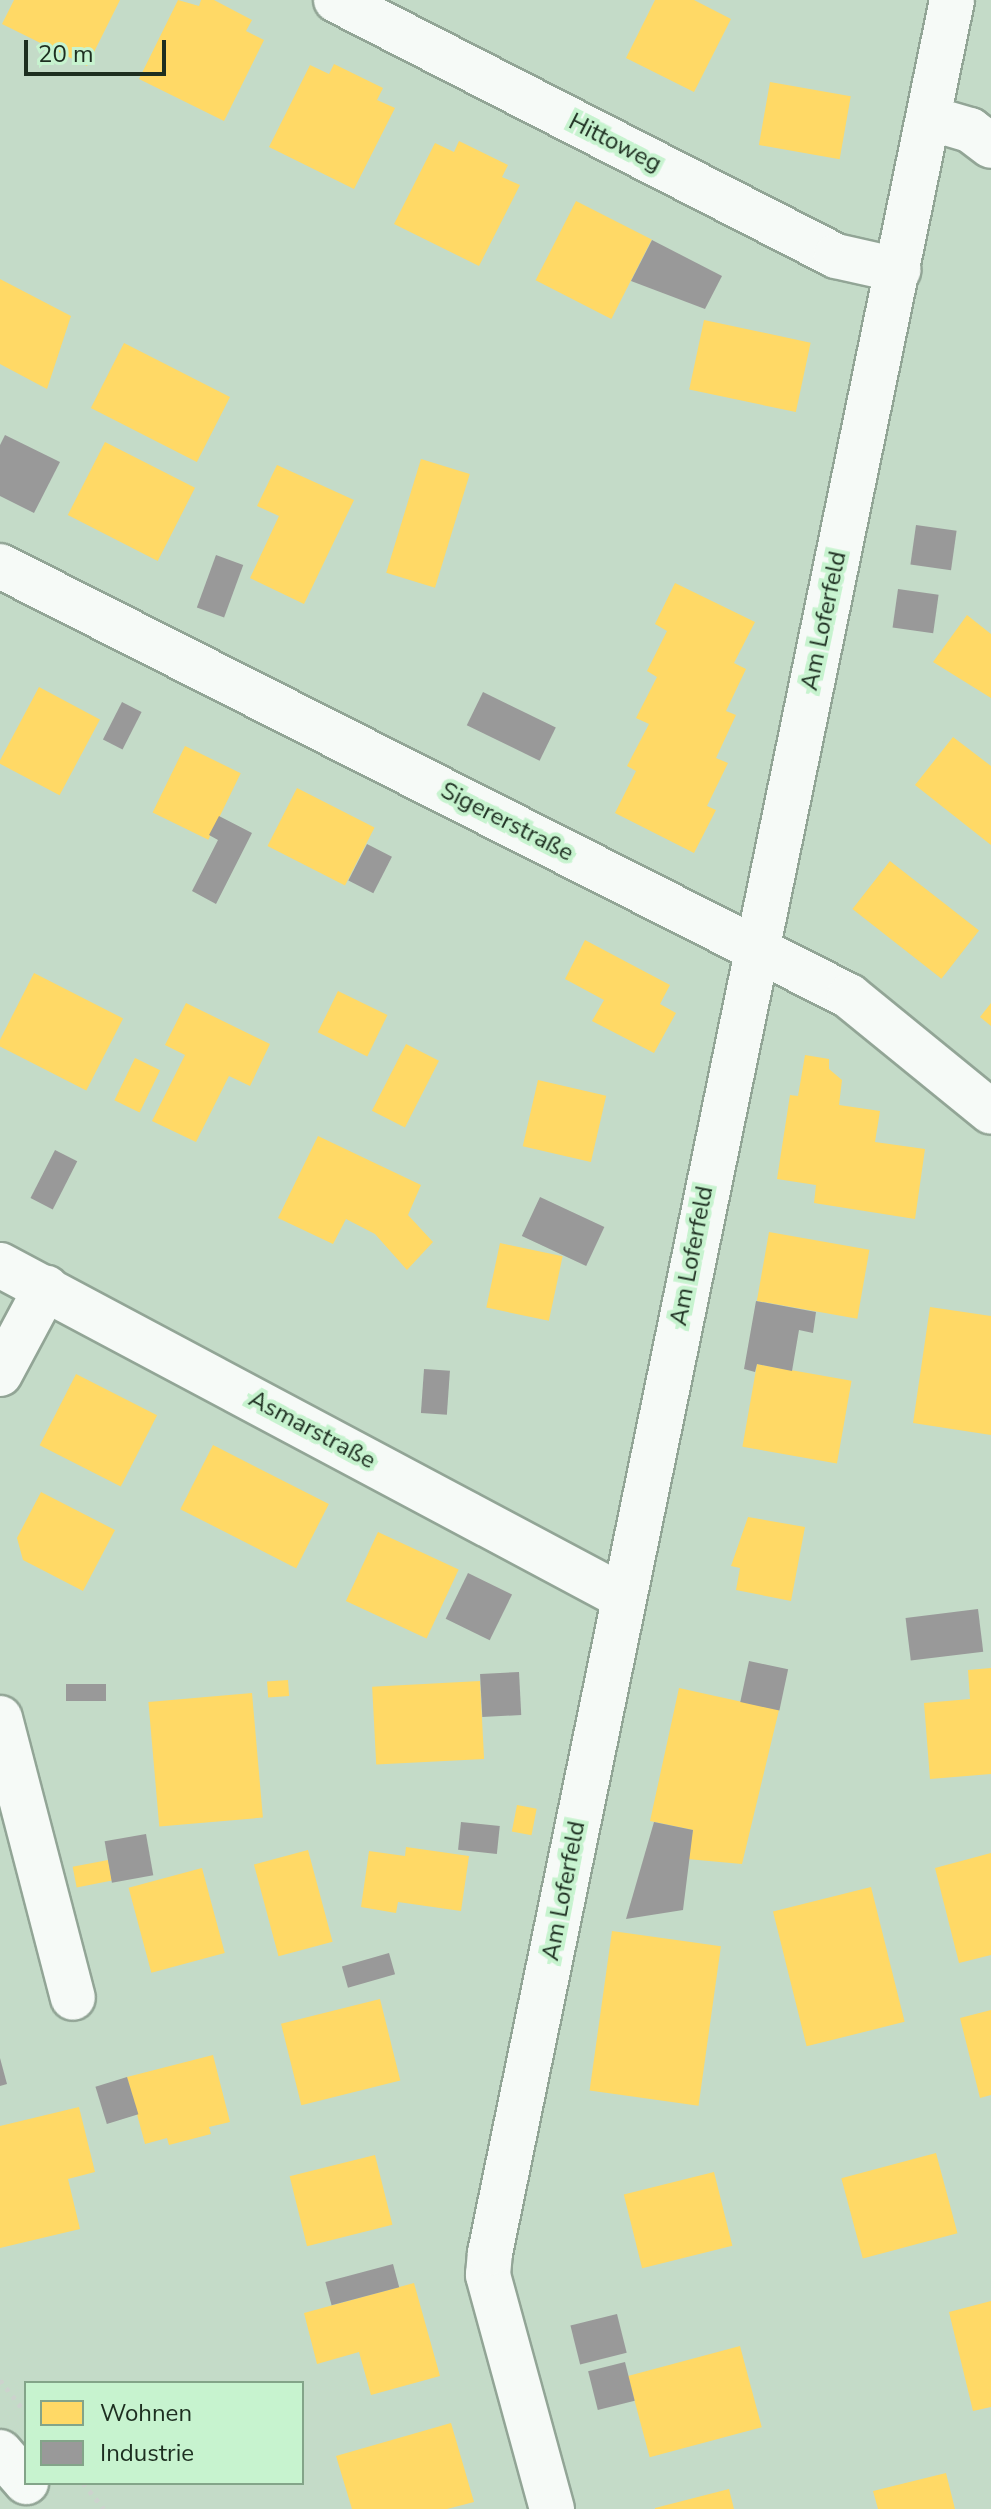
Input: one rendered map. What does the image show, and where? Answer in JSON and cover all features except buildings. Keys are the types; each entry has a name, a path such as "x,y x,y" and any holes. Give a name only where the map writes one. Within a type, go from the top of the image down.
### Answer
{"street":[{"name":"Hittoweg","path":"336,0 836,256 898,270"},
{"name":"Am Loferfeld","path":"552,2509 488,2275 490,2253 755,948 952,0"},
{"path":"929,118 970,130 991,146"},
{"name":"Sigererstraße","path":"0,566 849,996 991,1112"},
{"name":"Asmarstraße","path":"0,1265 623,1597"},
{"path":"0,1374 46,1288"},
{"path":"0,1718 73,1998"},
{"path":"0,2452 24,2479"},
{"path":"30,2485 50,2509"}],"path":[{"path":"0,2380 24,2410"},
{"path":"85,2485 104,2509"}]}
